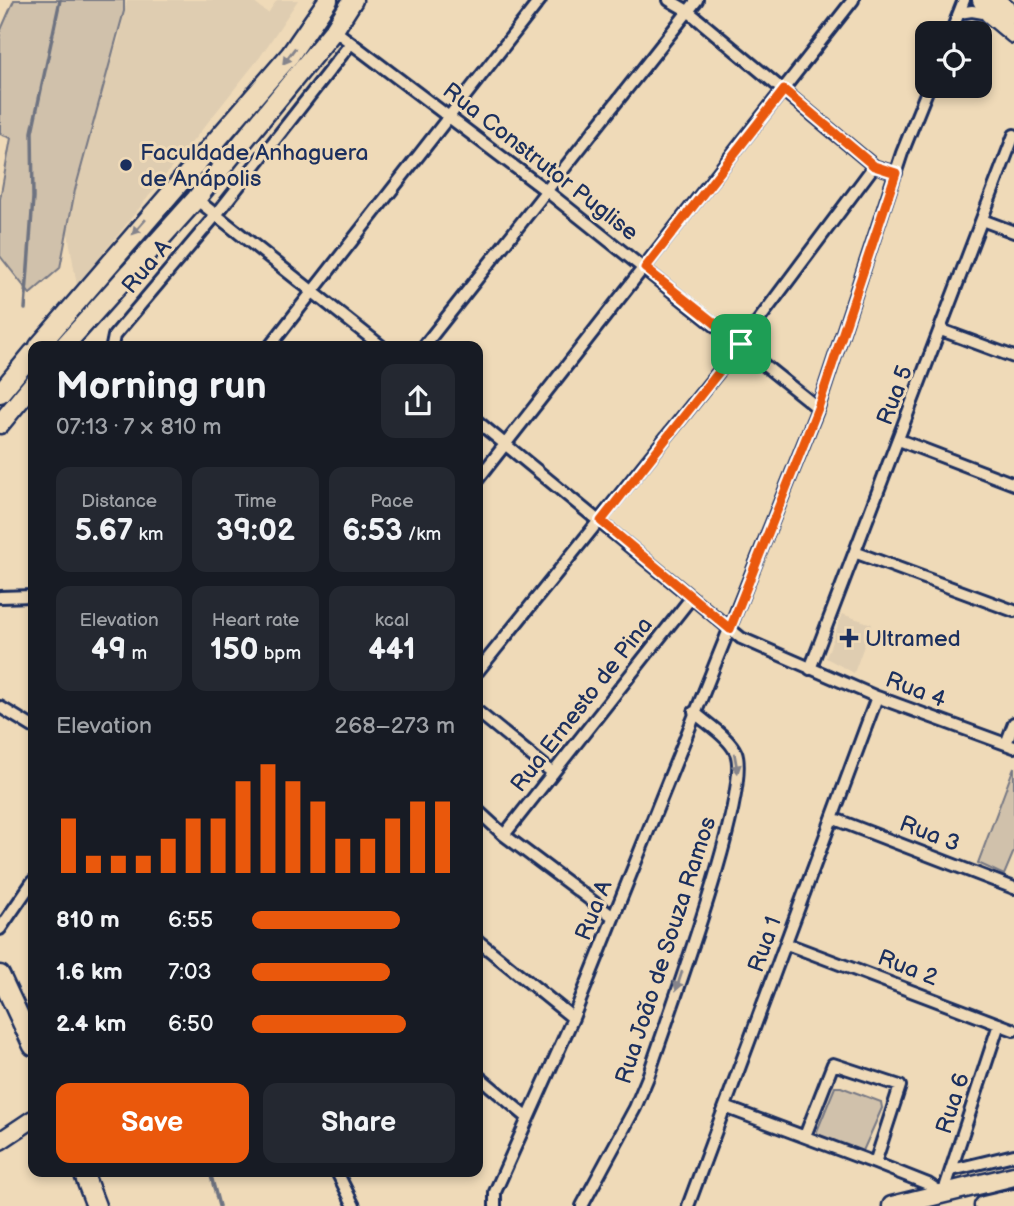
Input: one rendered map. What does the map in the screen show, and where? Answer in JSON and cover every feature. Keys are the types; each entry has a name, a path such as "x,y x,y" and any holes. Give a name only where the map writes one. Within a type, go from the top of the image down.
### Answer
{"main road":[{"path":"42,341 274,75 328,0"},
{"path":"68,341 196,199 334,30 353,0"},
{"path":"71,307 86,320"},
{"path":"0,393 28,359"},
{"path":"0,424 28,390"},
{"path":"0,975 28,1035"},
{"path":"892,1206 1014,1176"},
{"path":"85,1177 96,1206"},
{"path":"984,1206 1014,1199"}],"street":[{"path":"274,341 540,0"},
{"path":"669,0 688,12 874,166 896,173"},
{"path":"428,341 697,0"},
{"path":"483,473 853,0"},
{"path":"956,21 964,0"},
{"path":"959,13 988,5 1014,15"},
{"path":"988,5 1014,35"},
{"name":"Rua Construtor Puglise","path":"334,30 548,192 818,408"},
{"name":"Rua A","path":"112,341 351,43"},
{"path":"730,629 818,408 896,173 924,98"},
{"path":"277,100 296,112"},
{"name":"Rua 5","path":"810,669 857,553 1014,135"},
{"path":"483,665 741,344 874,166"},
{"path":"196,199 375,341"},
{"path":"982,220 1014,232"},
{"path":"940,330 1014,357"},
{"name":"Rua 4","path":"483,426 741,638 877,697 1010,746"},
{"path":"899,440 1014,484"},
{"path":"857,553 1014,611"},
{"path":"0,597 28,596"},
{"name":"Rua Ernesto de Pina","path":"504,835 691,598"},
{"name":"Rua A","path":"495,1206 495,1192 573,1018 694,712 730,629"},
{"name":"Rua 1","path":"688,1206 877,697"},
{"path":"0,707 28,724"},
{"name":"Rua João de Souza Ramos","path":"582,1206 635,1108 648,1077 725,842 739,782 736,754 727,741 694,712"},
{"path":"483,716 553,773"},
{"path":"1010,746 1014,723"},
{"path":"483,816 504,835 612,916"},
{"name":"Rua 3","path":"832,818 1014,888"},
{"path":"0,929 28,887"},
{"name":"Rua 2","path":"787,944 1014,1030"},
{"path":"483,945 573,1018"},
{"name":"Rua 6","path":"943,1194 953,1171 999,1024"},
{"path":"805,1136 833,1064 900,1086 875,1163"},
{"path":"483,1080 528,1118"},
{"path":"725,1107 928,1184 943,1194"},
{"path":"0,1141 28,1122"},
{"path":"953,1171 1014,1155"},
{"path":"340,1177 355,1206"}],"shaded area":[{"path":"14,0 124,0 124,11 75,190 60,268 30,294 0,256 0,199 11,138 0,134 0,32"},
{"name":"Faculdade Anhaguera de Anápolis","path":"127,0 250,0 268,13 277,0 298,0 260,57 77,286 68,233 84,141 119,38"},
{"name":"Ultramed","path":"842,614 872,624 854,673 826,658"},
{"path":"1014,767 1014,851 1004,875 978,863"},
{"path":"835,1087 881,1102 882,1108 863,1151 856,1153 818,1137 817,1131"}],"waterway":[{"path":"25,309 33,198 32,132 60,0"},
{"path":"211,1177 219,1206"}],"place":[{"name":"Faculdade Anhaguera de Anápolis","path":"126,165"},
{"name":"Ultramed","path":"849,638"}],"route":[{"path":"784,90 874,166 896,173 818,408 730,629 601,521 741,344 645,268 784,90"}]}
